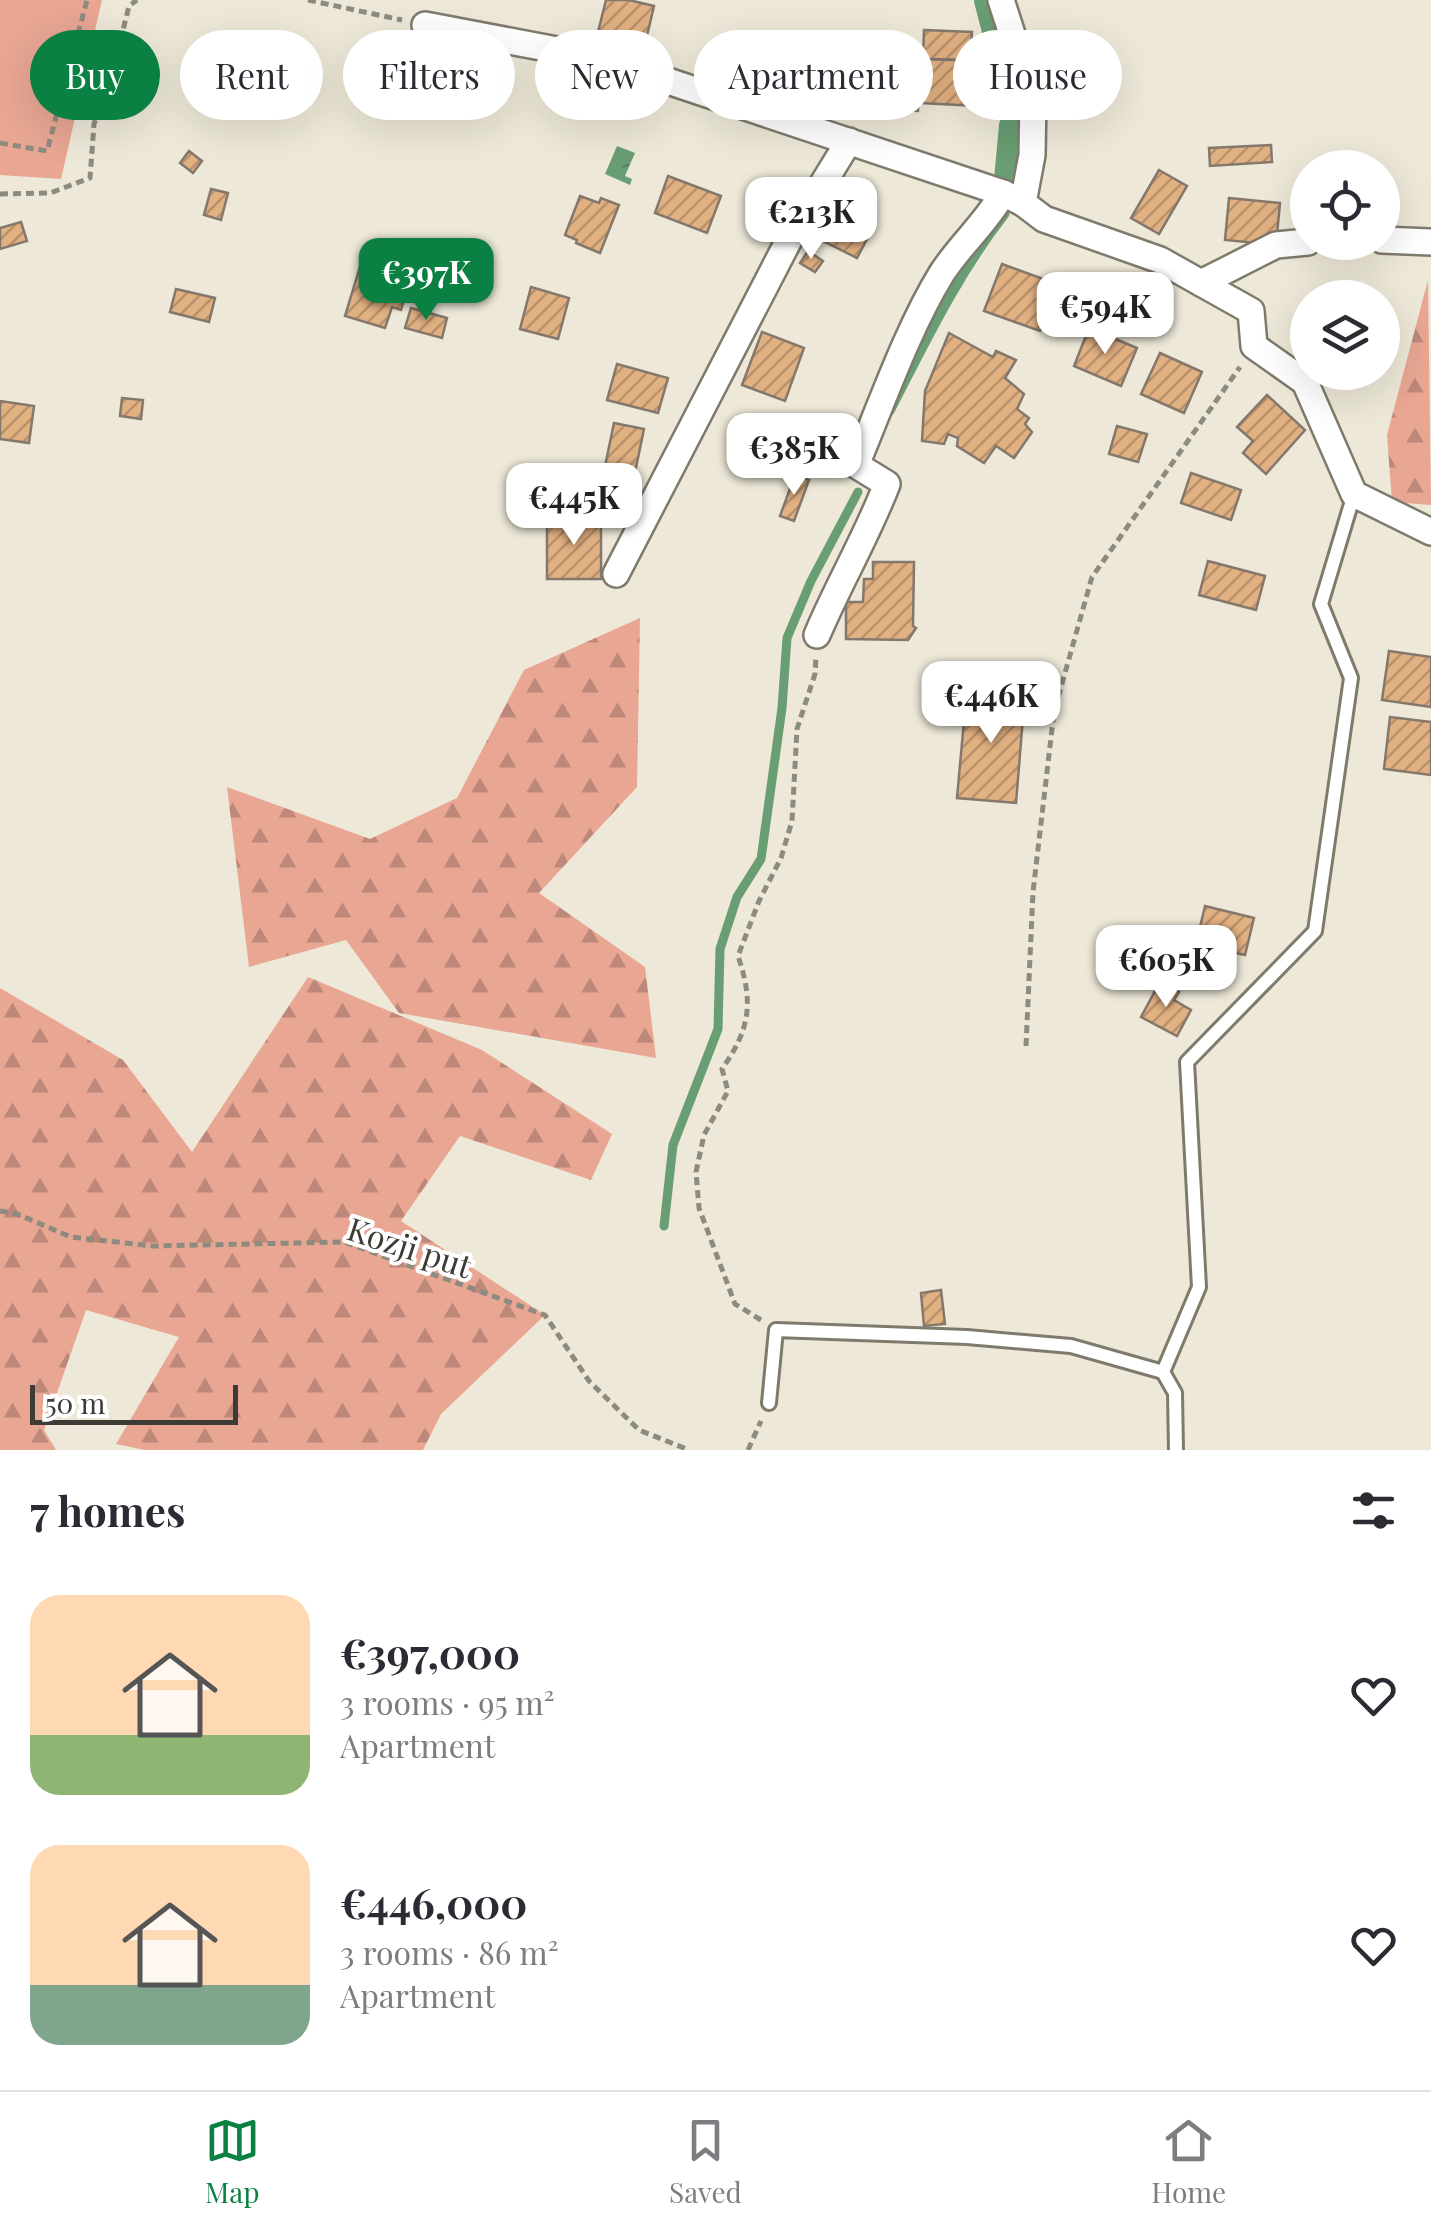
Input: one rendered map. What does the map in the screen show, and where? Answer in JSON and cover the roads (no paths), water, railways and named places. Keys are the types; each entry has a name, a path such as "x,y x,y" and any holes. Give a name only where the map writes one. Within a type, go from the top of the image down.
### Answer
{"street":[{"path":"817,635 844,572 868,533 887,484 856,465 901,356 942,273 990,215 1013,198 1032,155 1033,99 1001,0"},
{"path":"425,24 599,58 1013,198 1044,219 1160,260 1251,311 1254,346 1305,382 1354,494 1431,532"},
{"path":"616,574 792,234 849,141"},
{"path":"1400,241 1431,242"},
{"path":"1201,282 1276,245 1290,244"}],"lane":[{"path":"1164,1372 1199,1287 1188,1062 1315,931 1351,678 1321,604 1354,494"},
{"path":"769,1403 776,1330 966,1337 1071,1346 1164,1372 1175,1393 1176,1450"}],"water":[{"path":"617,146 635,153 625,176 632,179 630,185 605,174"}],"waterway":[{"path":"989,0 997,30"},
{"path":"1009,180 1014,126"},
{"path":"890,411 957,285 1005,214"},
{"path":"664,1226 673,1145 718,1029 720,949 737,897 761,859 782,708 787,638 811,581 858,492"}]}
